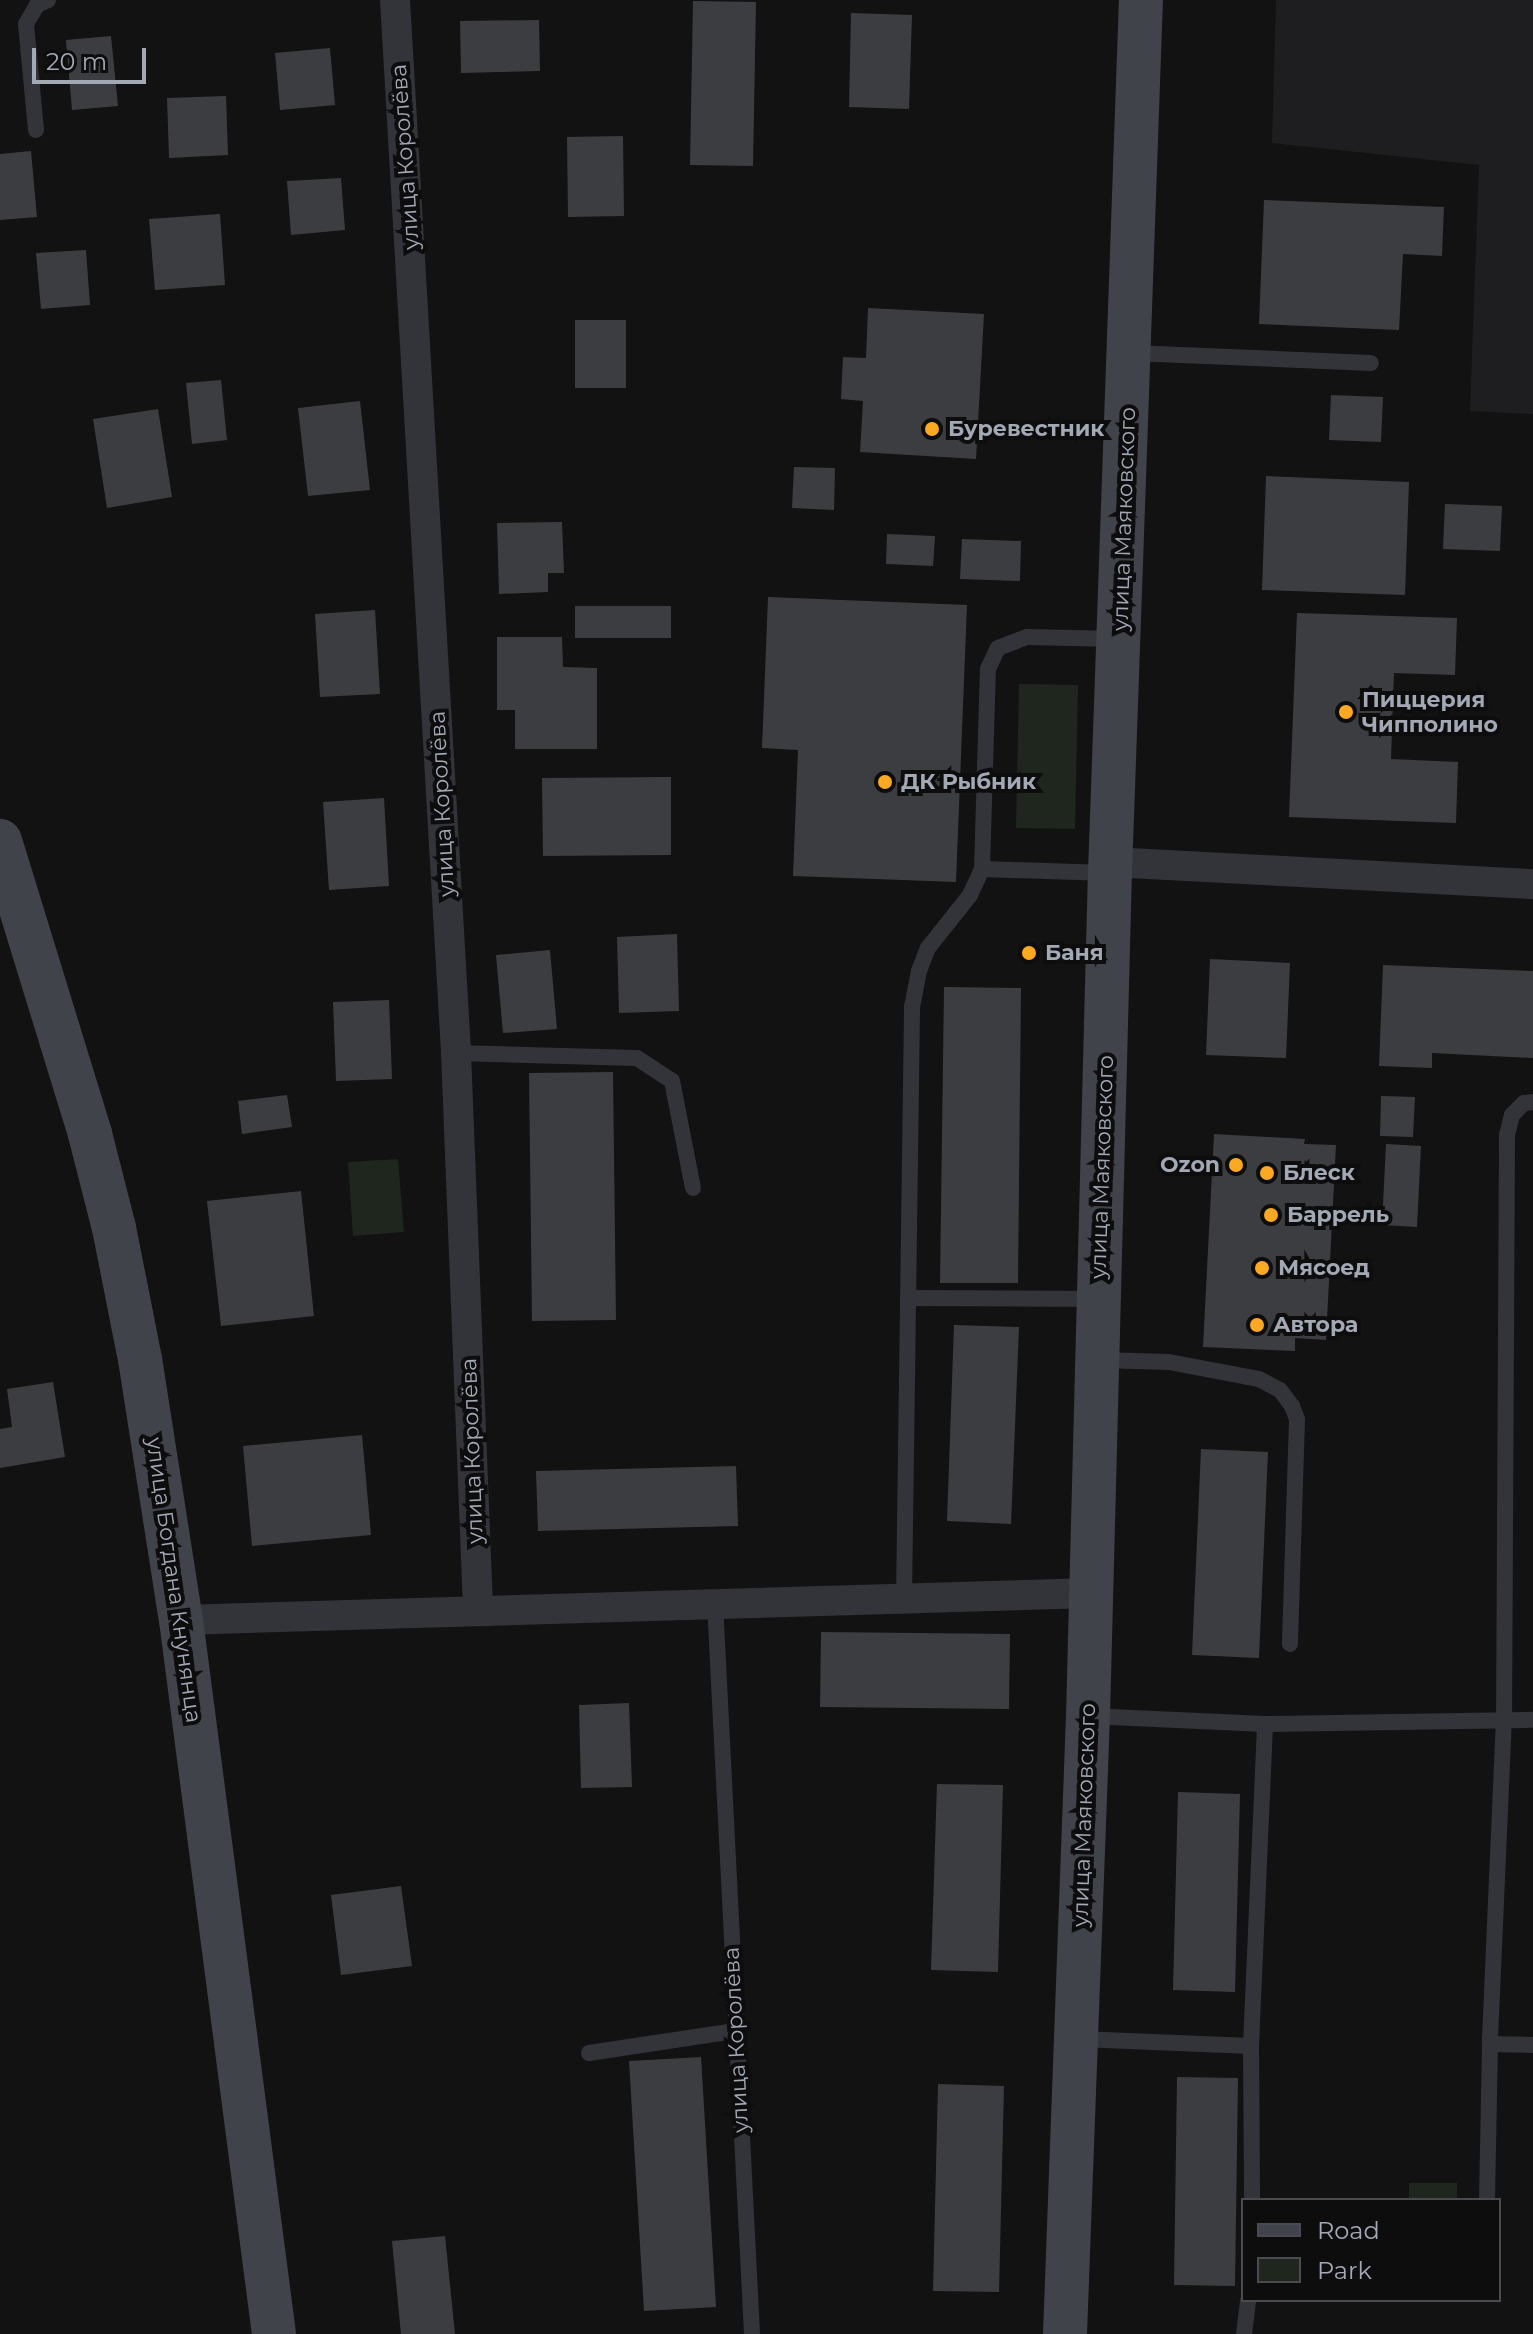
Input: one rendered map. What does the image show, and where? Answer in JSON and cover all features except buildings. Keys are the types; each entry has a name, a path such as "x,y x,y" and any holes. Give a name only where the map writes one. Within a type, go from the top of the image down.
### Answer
{"street":[{"name":"улица Королёва","path":"395,0 456,1053 478,1608"},
{"name":"улица Маяковского","path":"1065,2334 1088,1716 1110,867 1141,0"},
{"name":"улица Богдана Кнунянца","path":"0,841 90,1134 114,1228 152,1430 181,1620 274,2334"},
{"path":"1110,867 1533,884"},
{"path":"181,1620 478,1608 1091,1593"}],"lane":[{"path":"36,130 26,24 37,5 48,0"},
{"path":"1130,353 1371,363"},
{"path":"904,1598 912,1007 928,948 970,895 982,869 988,669 998,648 1027,637 1119,639"},
{"path":"982,869 1110,867"},
{"path":"456,1053 637,1058 672,1081 693,1188"},
{"path":"1487,2198 1490,2044 1504,1718 1507,1135 1512,1115 1524,1103 1533,1102"},
{"path":"908,1298 1098,1299"},
{"path":"1097,1360 1169,1362 1259,1379 1280,1390 1292,1406 1297,1419 1290,1644"},
{"name":"улица Королёва","path":"715,1603 752,2334"},
{"path":"1088,1716 1265,1724 1504,1718 1533,1720"},
{"path":"1252,2198 1251,2046 1265,1724"},
{"path":"589,2053 735,2031"},
{"path":"1075,2039 1251,2046"},
{"path":"1490,2044 1533,2045"},
{"path":"1244,2334 1248,2302"}],"shaded area":[{"path":"1276,0 1533,0 1533,414 1470,411 1479,165 1272,143"}],"green space":[{"path":"1019,684 1078,685 1075,829 1016,828"},
{"path":"398,1159 404,1232 353,1236 348,1162"},
{"path":"1409,2183 1457,2183 1457,2198 1409,2198"}],"place":[{"name":"Буревестник","path":"932,429"},
{"name":"Пиццерия Чипполино","path":"1346,712"},
{"name":"ДК Рыбник","path":"885,782"},
{"name":"Баня","path":"1029,953"},
{"name":"Ozon","path":"1236,1165"},
{"name":"Блеск","path":"1267,1173"},
{"name":"Баррель","path":"1271,1215"},
{"name":"Мясоед","path":"1262,1268"},
{"name":"Автора","path":"1257,1325"}]}
